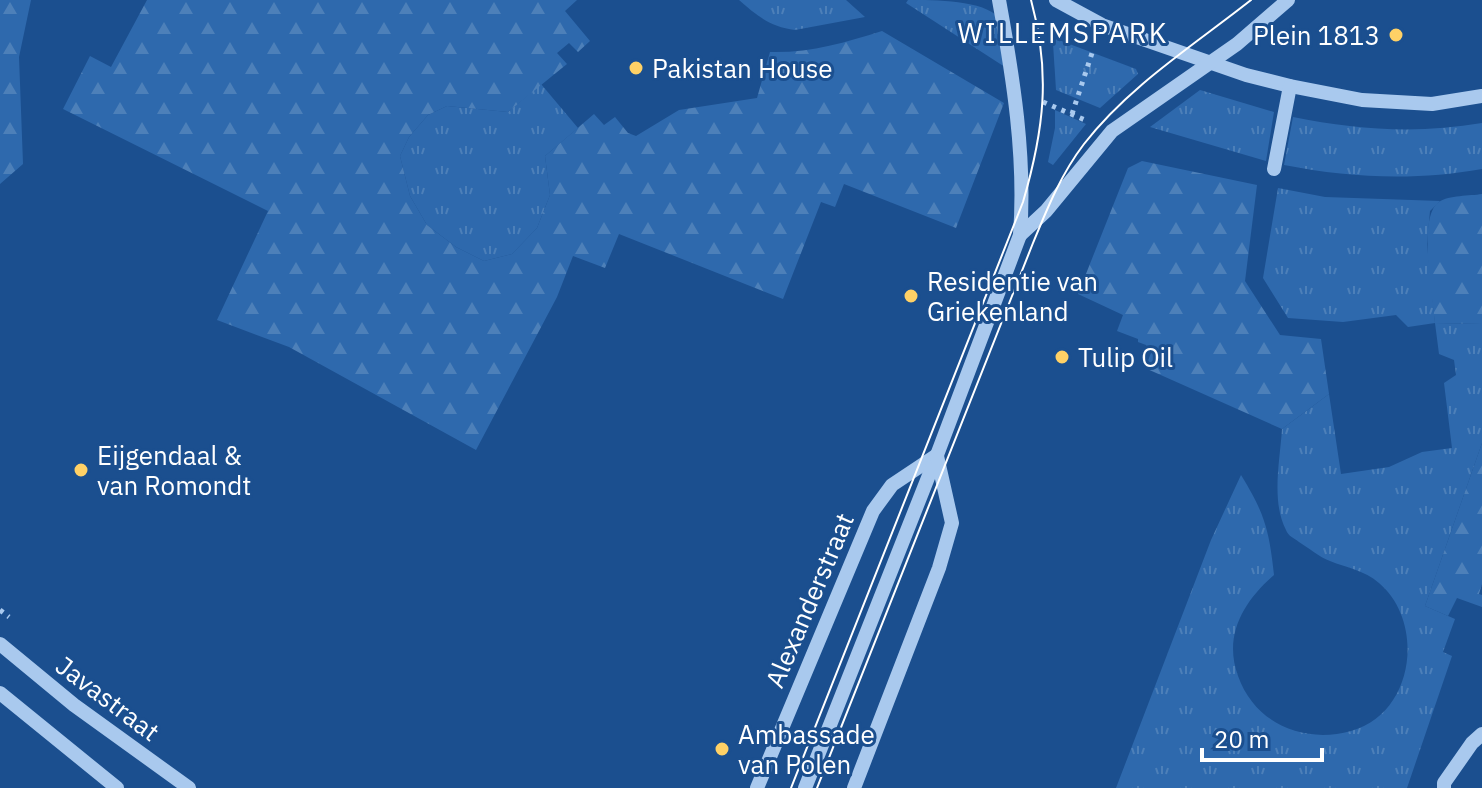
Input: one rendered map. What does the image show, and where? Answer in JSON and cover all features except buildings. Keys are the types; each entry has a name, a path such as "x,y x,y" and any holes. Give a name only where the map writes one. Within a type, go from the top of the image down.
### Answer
{"street":[{"path":"805,788 1020,235 1023,202 1015,86 999,0"},
{"path":"1056,0 1102,25 1290,86 1362,100 1432,104 1482,96"},
{"path":"1020,235 1046,211 1112,131 1258,28 1288,0"},
{"path":"1274,169 1290,86"},
{"path":"854,788 939,568 952,523 937,455"},
{"name":"Alexanderstraat","path":"757,788 873,511 892,485 937,455"},
{"name":"Javastraat","path":"0,644 74,705 189,788"},
{"path":"0,693 117,788"},
{"path":"1444,788 1444,783 1472,743 1482,734"}],"path":[{"path":"1072,114 1102,25"},
{"path":"1015,86 1044,103 1112,131"}],"green space":[{"path":"0,0 31,0 19,57 23,164 0,184"},
{"path":"147,0 577,0 565,11 590,41 578,52 569,43 557,53 567,64 508,112 447,106 428,115 409,137 400,156 410,196 427,225 456,247 484,261 512,254 537,228 550,195 545,156 594,114 604,125 615,117 628,133 636,136 679,110 757,98 770,52 813,49 882,31 1004,103 956,228 844,184 835,207 821,202 783,299 619,234 605,268 573,256 557,297 476,450 289,347 217,320 268,211 63,109 90,56 111,67"},
{"path":"739,0 846,0 865,17 795,30 765,20"},
{"path":"908,0 958,2 992,12 1004,29 1008,69 906,3"},
{"path":"1056,39 1136,69 1138,74 1100,108 1056,90 1053,43"},
{"path":"541,84 578,128 545,156 550,195 537,228 512,254 484,261 456,247 427,225 410,196 400,156 409,137 428,115 447,106 508,112"},
{"path":"1200,90 1274,112 1266,161 1150,127"},
{"path":"1055,110 1086,124 1053,165 1048,162 1055,128"},
{"path":"1293,117 1387,129 1434,129 1482,123 1482,169 1432,175 1383,176 1334,173 1284,165"},
{"path":"1142,161 1257,185 1245,281 1280,335 1321,339 1329,394 1282,429 1145,368 1151,353 1146,345 1117,331 1123,315 1078,294 1128,168"},
{"path":"1278,188 1325,197 1440,201 1430,211 1427,244 1435,323 1408,327 1396,315 1343,322 1288,318 1263,278"},
{"path":"1482,194 1482,324 1435,323 1428,240 1432,210 1448,198"},
{"path":"1435,323 1482,324 1482,443 1425,606 1455,619 1443,652 1452,656 1407,788 1116,788 1211,540 1241,475 1265,523 1274,575 1245,608 1235,633 1234,661 1246,693 1269,718 1299,732 1316,735 1351,731 1372,721 1389,706 1400,687 1406,666 1407,643 1403,621 1394,600 1379,583 1361,572 1322,557 1287,532 1281,519 1278,494 1282,429 1329,394 1341,474 1389,467 1422,452 1452,448 1444,383 1456,375 1454,360 1439,354"},
{"path":"1482,443 1482,584 1479,594 1482,595 1482,607 1457,598 1448,616 1425,606"}],"tram line":[{"path":"791,788 1023,202 1040,126 1043,77 1031,0"},
{"path":"817,788 1033,243 1061,180 1084,144 1121,103 1251,0"}],"place":[{"name":"Plein 1813","path":"1396,35"},
{"name":"Pakistan House","path":"636,68"},
{"name":"Residentie van Griekenland","path":"911,296"},
{"name":"Tulip Oil","path":"1062,357"},
{"name":"Eijgendaal & van Romondt","path":"81,470"},
{"name":"Ambassade van Polen","path":"722,749"}],"district":[{"name":"WILLEMSPARK","path":"1063,32"}]}
